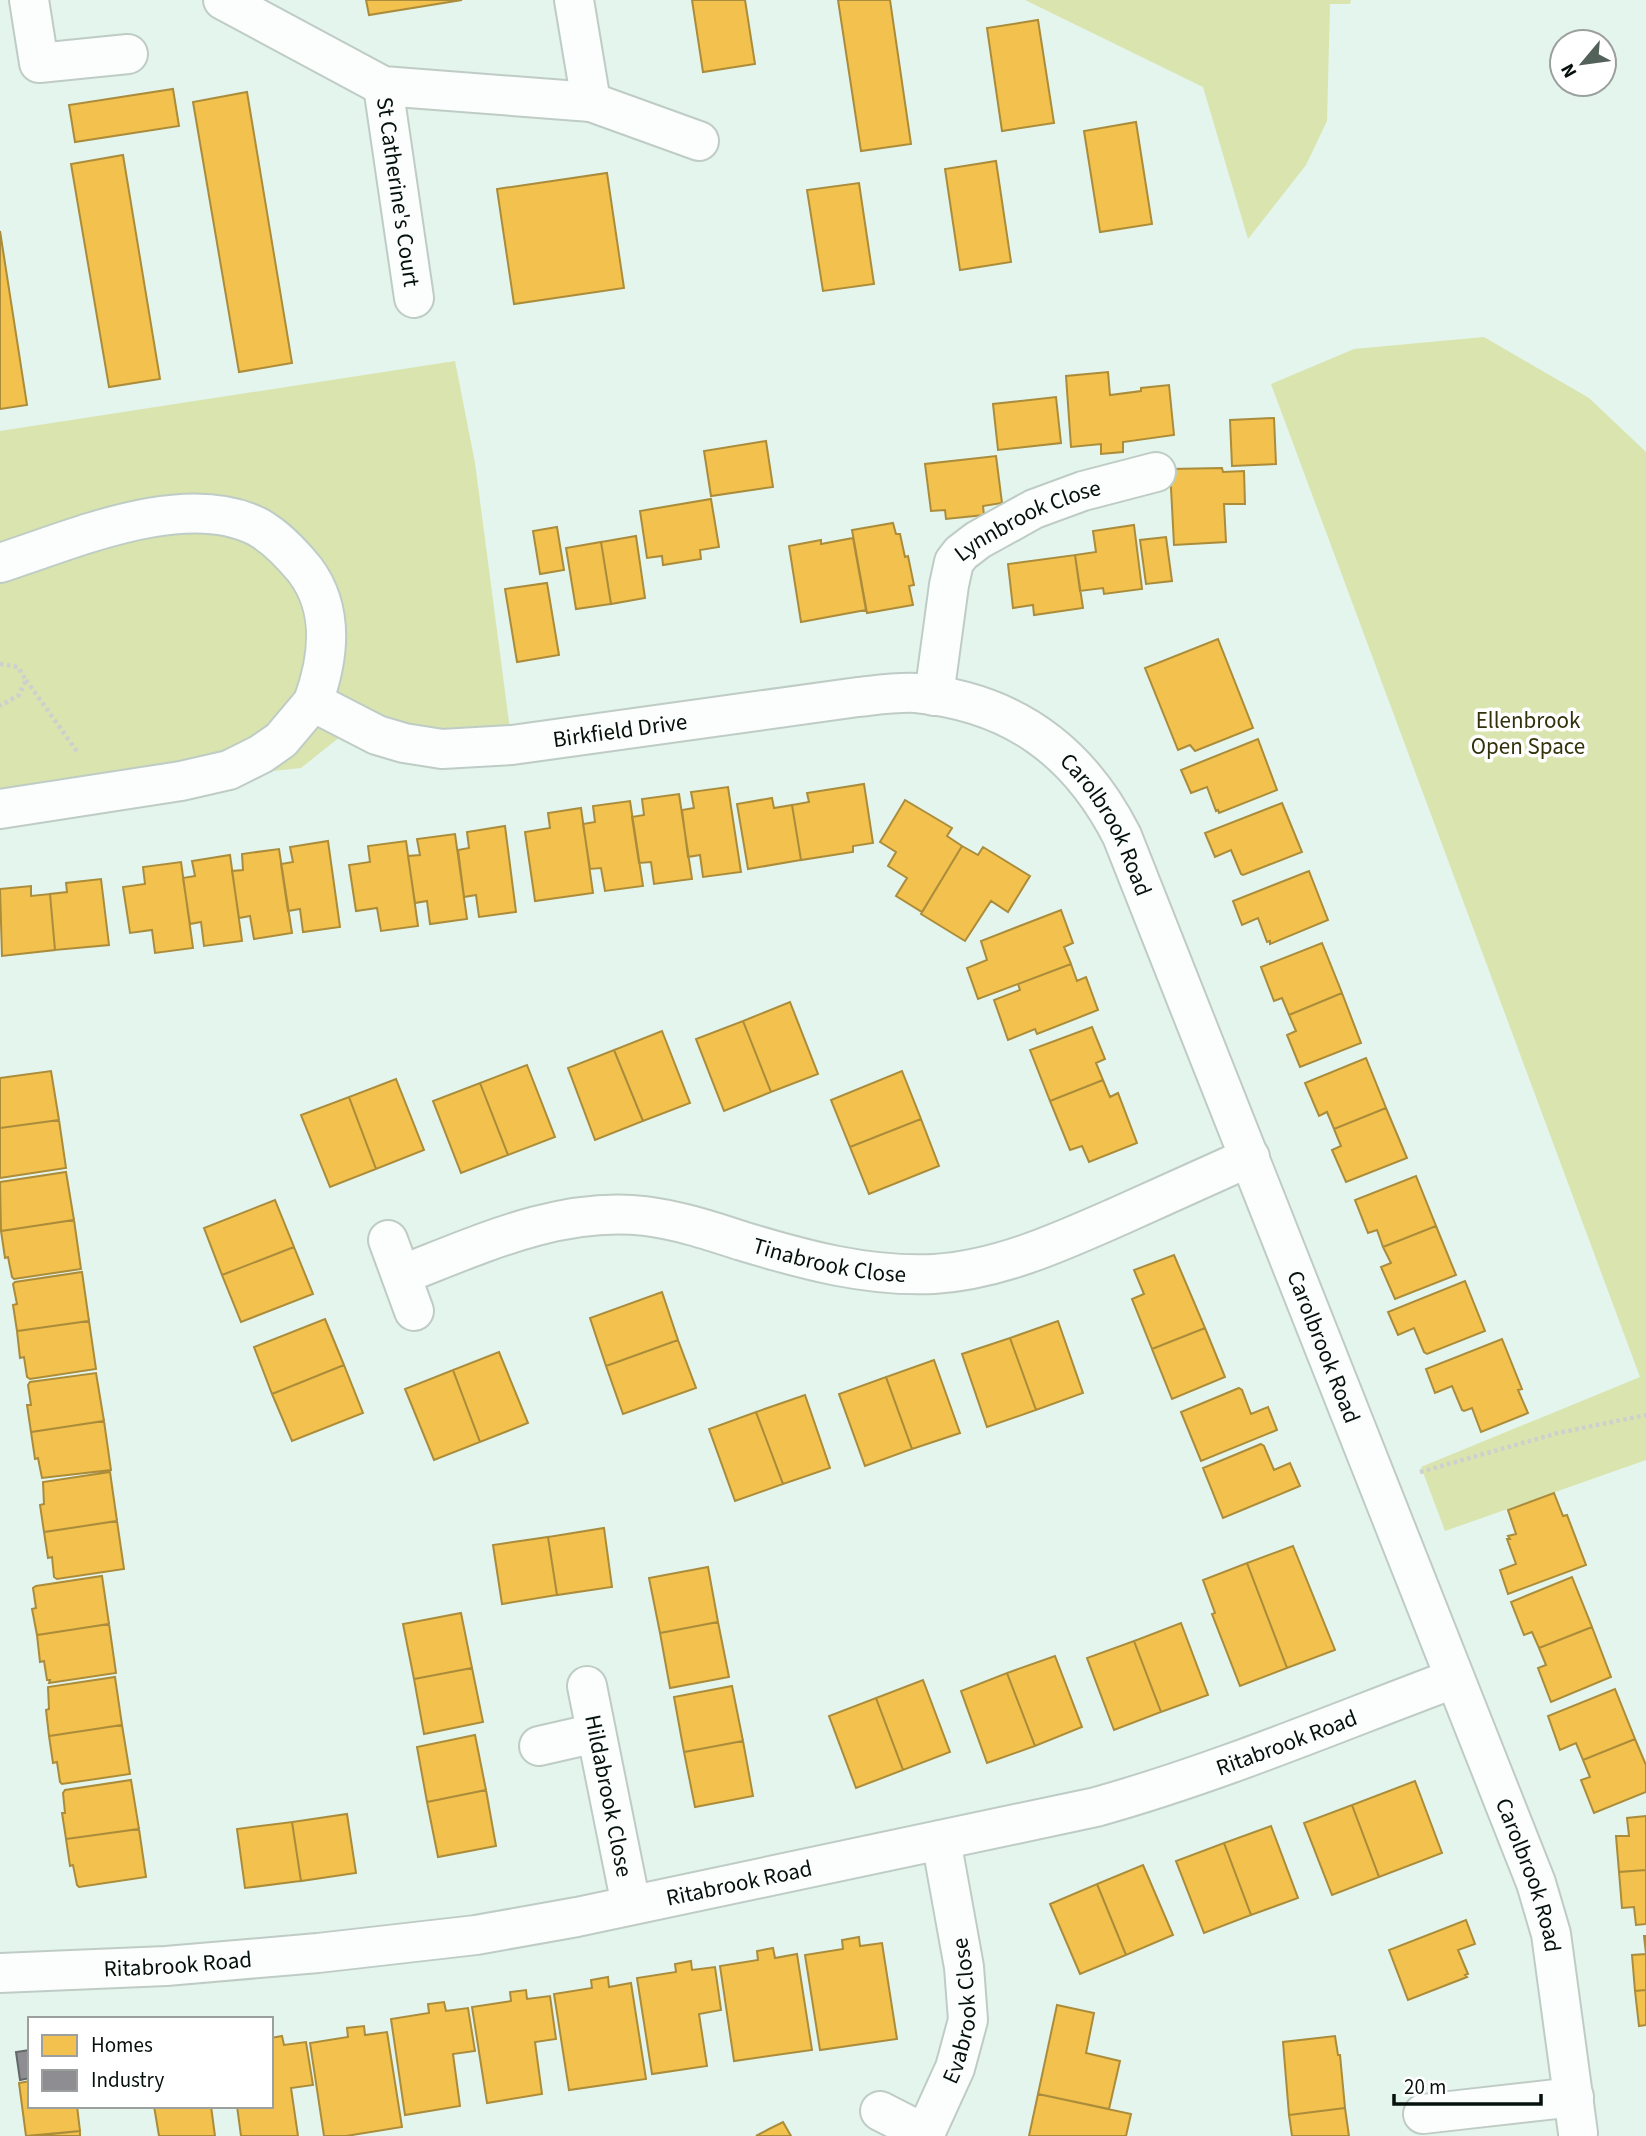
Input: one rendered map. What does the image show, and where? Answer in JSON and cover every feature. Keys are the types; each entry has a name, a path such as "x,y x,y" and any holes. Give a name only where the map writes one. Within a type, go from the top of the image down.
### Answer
{"street":[{"path":"29,0 38,63 128,54"},
{"name":"St Catherine's Court","path":"223,0 383,86 591,102 699,141"},
{"path":"574,0 591,102"},
{"name":"St Catherine's Court","path":"383,86 414,298"},
{"name":"Lynnbrook Close","path":"934,696 949,585 954,562 961,554 978,540 1045,505 1083,491 1156,472"},
{"path":"0,563 102,530 146,519 181,514 208,514 232,518 256,527 280,542 308,575 325,617 327,646 324,672 313,702 281,740 246,763 208,776 0,809"},
{"name":"Birkfield Drive","path":"313,702 377,735 404,743 442,749 512,745 858,697 914,693 934,696"},
{"name":"Carolbrook Road","path":"934,696 995,711 1035,733 1069,758 1100,797 1122,836 1545,1909 1551,1934 1576,2115 1423,2114"},
{"name":"Tinabrook Close","path":"401,1275 530,1228 589,1216 617,1214 676,1222 841,1268 890,1274 934,1274 980,1269 1079,1234 1250,1157"},
{"path":"388,1240 414,1311"},
{"name":"Ritabrook Road","path":"0,1973 166,1966 318,1953 476,1935 577,1917 1086,1809 1146,1793 1453,1679"},
{"name":"Hildabrook Close","path":"587,1686 631,1905"},
{"path":"539,1746 596,1733"},
{"name":"Evabrook Close","path":"925,2135 955,2068 968,2021 964,1967 941,1840"},
{"path":"880,2111 925,2135"}],"path":[{"path":"0,664 18,667 106,792"},
{"path":"0,706 19,695 26,680"},
{"path":"1380,1488 1415,1473 1533,1440 1646,1415"}],"green space":[{"path":"1025,0 1351,0 1350,4 1330,4 1327,121 1306,165 1248,239 1203,87"},
{"name":"Ellenbrook Open Space","path":"1484,337 1589,398 1646,452 1646,1460 1445,1531 1421,1467 1640,1377 1271,384 1354,349"},
{"path":"455,361 475,463 512,745 356,724 301,768 181,781 0,809 0,431"}],"building: Homes":[{"path":"366,0 462,0 369,15"},
{"path":"692,0 745,0 755,64 703,72"},
{"path":"838,0 890,0 911,144 861,151"},
{"path":"1038,20 1054,123 1002,131 987,28"},
{"path":"173,89 179,126 75,142 69,105"},
{"path":"247,92 292,363 239,372 193,102"},
{"path":"1136,122 1152,224 1100,232 1084,131"},
{"path":"123,155 160,379 109,387 71,164"},
{"path":"996,161 1011,262 960,270 945,169"},
{"path":"607,173 624,288 514,304 497,189"},
{"path":"859,183 874,284 823,291 807,190"},
{"path":"0,231 27,405 0,409"},
{"path":"1108,372 1110,395 1169,385 1174,435 1123,442 1123,452 1101,454 1101,444 1071,447 1066,376"},
{"path":"1056,397 1061,443 998,450 993,404"},
{"path":"1274,418 1276,464 1232,466 1230,420"},
{"path":"766,441 773,487 711,496 704,451"},
{"path":"996,456 1002,503 983,506 984,515 946,519 945,510 931,511 925,464"},
{"path":"1222,468 1223,472 1244,471 1245,504 1224,504 1226,542 1174,545 1170,469"},
{"path":"711,499 719,547 700,550 701,559 663,565 662,556 647,558 640,511"},
{"path":"893,523 896,534 900,534 905,557 908,556 914,585 909,586 913,605 867,613 852,530"},
{"path":"1134,525 1142,589 1104,594 1103,588 1080,591 1075,555 1096,552 1093,531"},
{"path":"557,527 564,570 540,574 533,531"},
{"path":"636,536 645,598 611,604 601,542"},
{"path":"1166,537 1172,581 1146,584 1140,540"},
{"path":"853,538 866,610 801,622 789,546"},
{"path":"601,542 611,604 576,609 566,548"},
{"path":"1075,555 1083,608 1034,615 1033,605 1013,608 1008,564"},
{"path":"547,583 559,655 517,662 505,589"},
{"path":"1218,639 1253,728 1195,751 1190,745 1178,750 1145,668"},
{"path":"1258,739 1277,790 1219,813 1207,787 1191,793 1181,770"},
{"path":"864,784 873,843 853,846 853,852 801,860 792,805 809,802 807,793"},
{"path":"728,787 741,872 703,877 700,855 688,857 682,810 694,808 691,792"},
{"path":"679,794 692,879 654,884 651,862 639,863 632,817 644,815 642,799"},
{"path":"772,798 774,808 792,805 801,860 748,869 737,804"},
{"path":"905,800 952,828 947,836 962,846 922,912 896,896 907,878 888,866 896,852 880,842"},
{"path":"630,801 643,886 605,891 601,868 590,869 583,824 595,822 593,806"},
{"path":"1282,803 1302,852 1243,875 1231,850 1215,857 1205,833"},
{"path":"581,808 593,893 535,901 525,832 550,828 548,813"},
{"path":"505,826 516,912 479,917 476,895 464,897 458,850 469,848 467,832"},
{"path":"455,834 467,919 430,924 427,901 415,903 408,856 420,855 417,839"},
{"path":"328,841 340,927 303,932 300,909 288,911 281,864 293,862 290,847"},
{"path":"406,841 418,926 381,931 377,908 356,911 349,865 370,862 368,846"},
{"path":"962,846 978,855 983,847 1030,876 1008,912 991,901 965,941 921,914"},
{"path":"279,849 292,933 254,939 250,916 239,918 232,871 243,870 242,854"},
{"path":"230,855 242,941 204,946 201,922 190,924 183,878 195,876 192,861"},
{"path":"181,862 193,948 155,953 152,930 130,933 123,887 145,884 143,867"},
{"path":"1309,871 1328,920 1270,944 1258,918 1242,925 1233,901"},
{"path":"101,879 109,945 55,950 50,894 67,892 66,883"},
{"path":"31,886 31,896 50,894 55,950 2,956 0,889"},
{"path":"1061,910 1073,943 1064,947 1071,964 978,999 967,968 987,960 981,941"},
{"path":"1322,943 1342,993 1289,1015 1282,998 1274,1001 1261,967"},
{"path":"1071,964 1077,981 1086,977 1098,1010 1037,1034 1035,1029 1008,1040 994,1000 1020,990 1018,984"},
{"path":"1342,993 1361,1043 1300,1067 1287,1035 1296,1031 1289,1015"},
{"path":"790,1002 818,1074 771,1092 743,1021"},
{"path":"743,1021 771,1092 724,1111 696,1039"},
{"path":"1092,1027 1105,1059 1096,1063 1103,1080 1050,1101 1030,1050"},
{"path":"662,1031 690,1103 643,1121 614,1050"},
{"path":"614,1050 643,1121 595,1140 568,1068"},
{"path":"1366,1058 1386,1108 1334,1129 1327,1112 1319,1116 1305,1083"},
{"path":"527,1065 555,1137 508,1155 480,1083"},
{"path":"51,1071 59,1120 0,1128 0,1078"},
{"path":"902,1071 921,1119 850,1147 831,1100"},
{"path":"396,1079 424,1150 376,1169 349,1097"},
{"path":"1103,1080 1110,1097 1118,1093 1137,1143 1089,1162 1082,1146 1070,1150 1050,1101"},
{"path":"480,1083 508,1155 461,1173 433,1101"},
{"path":"349,1097 376,1169 330,1187 301,1115"},
{"path":"1386,1108 1407,1158 1346,1182 1332,1150 1341,1146 1334,1129"},
{"path":"921,1119 939,1166 869,1194 850,1147"},
{"path":"59,1120 66,1168 0,1178 0,1128"},
{"path":"66,1172 74,1220 1,1231 0,1182"},
{"path":"1416,1176 1436,1226 1383,1247 1377,1230 1368,1233 1355,1200"},
{"path":"275,1200 294,1247 222,1275 204,1228"},
{"path":"74,1220 81,1269 14,1279 12,1277 8,1257 5,1258 1,1231"},
{"path":"1436,1226 1456,1275 1395,1299 1381,1267 1391,1263 1383,1247"},
{"path":"294,1247 313,1294 241,1322 222,1275"},
{"path":"1174,1255 1205,1328 1152,1349 1132,1299 1144,1294 1134,1270"},
{"path":"82,1272 89,1321 17,1331 13,1305 17,1304 13,1284 15,1282"},
{"path":"1465,1281 1485,1331 1427,1354 1414,1328 1398,1335 1388,1312"},
{"path":"662,1292 678,1340 606,1366 590,1318"},
{"path":"325,1319 344,1365 272,1394 254,1347"},
{"path":"89,1321 96,1369 30,1379 27,1377 24,1357 20,1358 17,1331"},
{"path":"1058,1321 1083,1393 1036,1410 1010,1338"},
{"path":"1205,1328 1225,1377 1172,1399 1152,1349"},
{"path":"1010,1338 1036,1410 987,1427 962,1354"},
{"path":"1502,1339 1522,1389 1518,1390 1528,1413 1481,1432 1472,1408 1462,1410 1452,1386 1435,1393 1426,1369"},
{"path":"678,1340 696,1388 623,1414 606,1366"},
{"path":"499,1352 528,1423 480,1442 453,1370"},
{"path":"934,1360 960,1433 912,1449 886,1377"},
{"path":"344,1365 363,1413 292,1441 272,1394"},
{"path":"453,1370 480,1442 434,1460 405,1389"},
{"path":"96,1373 104,1421 31,1432 27,1405 31,1405 28,1385 30,1382"},
{"path":"886,1377 912,1449 865,1466 839,1394"},
{"path":"1239,1388 1251,1414 1268,1407 1277,1430 1201,1461 1181,1412"},
{"path":"805,1395 830,1468 783,1484 756,1412"},
{"path":"756,1412 783,1484 735,1501 709,1429"},
{"path":"104,1421 111,1470 42,1478 38,1458 35,1459 31,1432"},
{"path":"1261,1444 1274,1470 1290,1463 1300,1486 1223,1518 1203,1468"},
{"path":"110,1472 117,1521 44,1532 40,1505 44,1504 43,1482"},
{"path":"1554,1493 1563,1516 1567,1515 1586,1565 1508,1594 1500,1570 1516,1564 1507,1539 1510,1539 1508,1536 1516,1534 1508,1510"},
{"path":"117,1521 124,1569 57,1579 54,1577 52,1557 48,1558 44,1532"},
{"path":"604,1528 612,1587 557,1595 548,1537"},
{"path":"548,1537 557,1595 502,1604 493,1545"},
{"path":"1293,1546 1335,1650 1287,1668 1247,1563"},
{"path":"1247,1563 1287,1668 1240,1686 1212,1614 1215,1613 1203,1580"},
{"path":"708,1567 718,1622 660,1633 649,1578"},
{"path":"102,1576 109,1624 37,1635 32,1609 36,1608 33,1588"},
{"path":"1572,1577 1592,1627 1539,1648 1532,1632 1524,1635 1511,1602"},
{"path":"461,1613 472,1668 414,1679 403,1624"},
{"path":"718,1622 729,1677 670,1688 660,1633"},
{"path":"1181,1623 1208,1695 1161,1712 1134,1641"},
{"path":"109,1624 116,1673 49,1683 44,1661 40,1662 37,1635"},
{"path":"1592,1627 1611,1677 1551,1702 1538,1668 1546,1665 1539,1648"},
{"path":"1134,1641 1161,1712 1114,1730 1087,1658"},
{"path":"1055,1656 1082,1727 1035,1746 1007,1673"},
{"path":"472,1668 483,1722 424,1734 414,1679"},
{"path":"1007,1673 1035,1746 987,1763 961,1691"},
{"path":"115,1677 122,1725 49,1736 46,1710 49,1709 48,1687"},
{"path":"923,1680 950,1752 903,1770 876,1698"},
{"path":"732,1686 743,1741 684,1752 674,1697"},
{"path":"1615,1689 1635,1739 1583,1760 1576,1743 1560,1750 1548,1716"},
{"path":"876,1698 903,1770 856,1788 829,1716"},
{"path":"122,1725 130,1774 62,1784 60,1782 57,1762 53,1763 49,1736"},
{"path":"475,1735 486,1790 427,1802 417,1747"},
{"path":"1635,1739 1646,1765 1646,1792 1594,1813 1581,1780 1590,1777 1583,1760"},
{"path":"743,1741 753,1796 695,1807 684,1752"},
{"path":"131,1780 139,1829 66,1839 62,1813 65,1813 65,1790"},
{"path":"1415,1781 1442,1853 1379,1877 1352,1805"},
{"path":"486,1790 496,1846 438,1857 427,1802"},
{"path":"1352,1805 1379,1877 1332,1895 1304,1823"},
{"path":"347,1814 356,1873 301,1881 292,1822"},
{"path":"1646,1816 1646,1870 1619,1872 1616,1836 1629,1836 1627,1818"},
{"path":"292,1822 301,1881 245,1888 237,1829"},
{"path":"1271,1826 1298,1898 1251,1915 1224,1843"},
{"path":"139,1829 146,1877 79,1887 77,1885 73,1865 70,1866 66,1839"},
{"path":"1224,1843 1251,1915 1204,1933 1176,1861"},
{"path":"1143,1865 1173,1935 1126,1955 1097,1884"},
{"path":"1646,1870 1646,1924 1636,1925 1634,1907 1622,1908 1619,1872"},
{"path":"1097,1884 1126,1955 1080,1974 1050,1904"},
{"path":"1466,1920 1475,1944 1458,1950 1467,1977 1408,2000 1389,1950"},
{"path":"859,1937 860,1946 882,1943 897,2039 820,2050 805,1955 843,1949 842,1940"},
{"path":"773,1948 775,1958 797,1954 812,2050 734,2061 720,1966 758,1960 757,1951"},
{"path":"1646,1954 1646,1990 1635,1991 1632,1955"},
{"path":"691,1961 692,1970 715,1967 721,2010 699,2014 707,2066 652,2074 637,1978 676,1972 675,1964"},
{"path":"608,1977 609,1987 631,1983 646,2079 569,2090 554,1994 592,1988 591,1980"},
{"path":"526,1990 527,1999 550,1996 556,2039 535,2042 542,2094 487,2103 472,2007 511,2001 510,1992"},
{"path":"1646,1990 1646,2025 1639,2026 1635,1991"},
{"path":"444,2002 446,2011 468,2008 475,2051 453,2054 460,2106 405,2115 391,2019 429,2013 428,2004"},
{"path":"1057,2005 1094,2013 1086,2053 1120,2061 1109,2109 1038,2094"},
{"path":"364,2026 365,2035 387,2032 402,2127 346,2136 324,2136 310,2043 348,2037 347,2028"},
{"path":"282,2036 284,2045 306,2042 313,2085 291,2088 298,2136 241,2136 237,2108 273,2108 273,2038"},
{"path":"1335,2036 1340,2055 1345,2108 1289,2115 1283,2042"},
{"path":"28,2081 28,2108 77,2108 80,2131 26,2136 19,2083"},
{"path":"1038,2094 1131,2114 1126,2136 1029,2136"},
{"path":"154,2108 211,2108 215,2136 159,2136"},
{"path":"1345,2108 1349,2136 1292,2136 1289,2115"},
{"path":"783,2122 791,2136 756,2136 769,2129"},
{"path":"80,2131 80,2136 33,2136"}],"building: Industry":[{"path":"28,2050 28,2078 20,2080 16,2052"}]}
